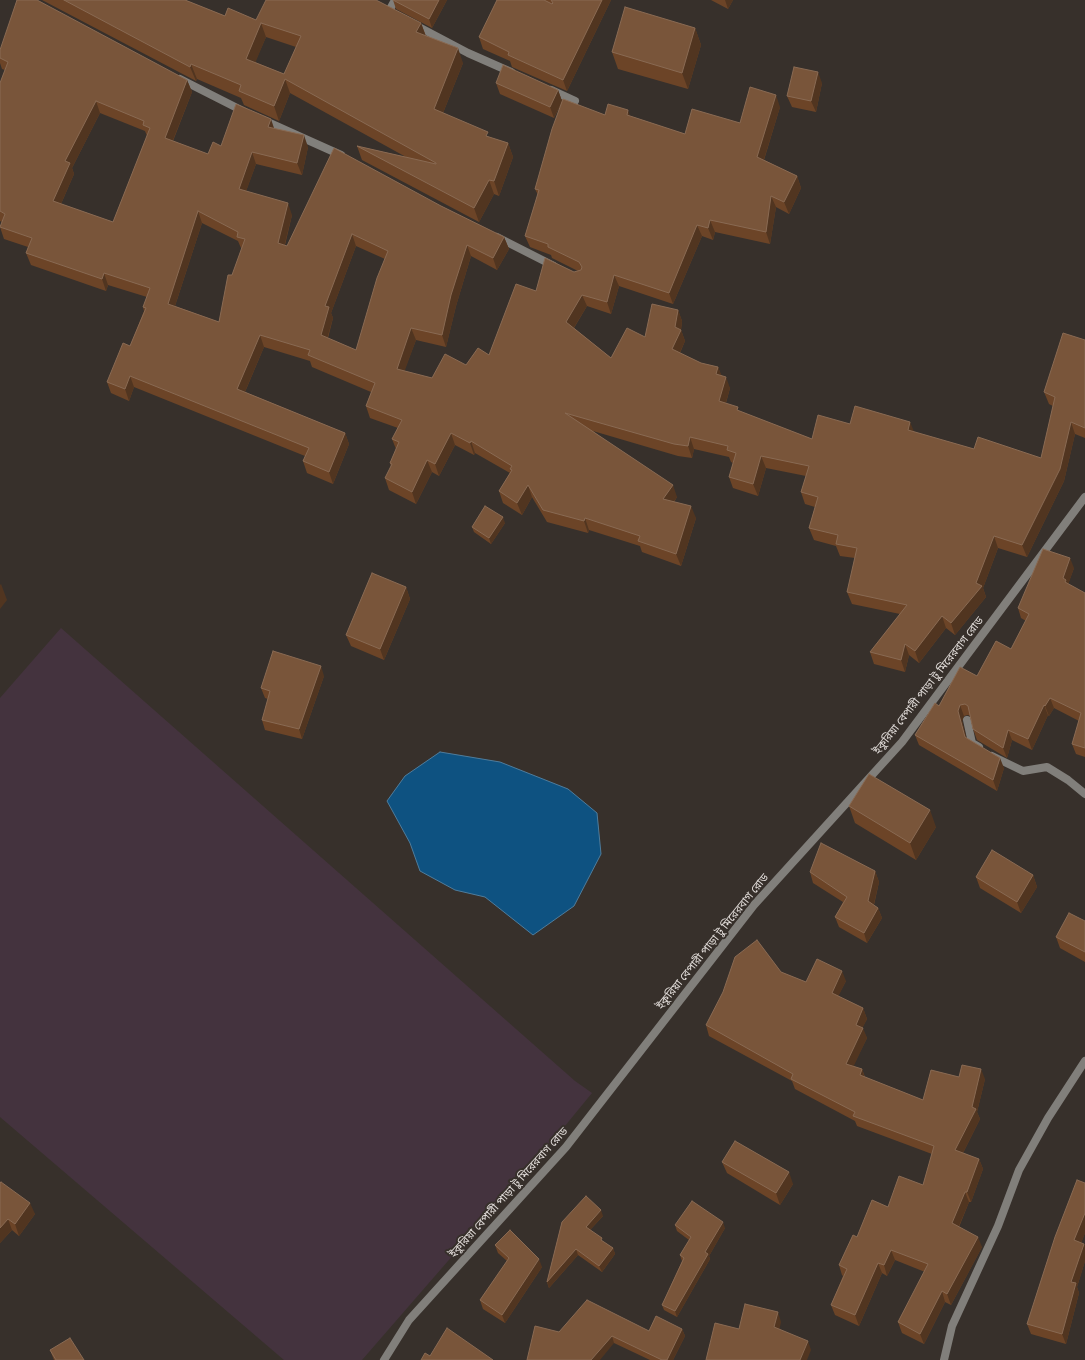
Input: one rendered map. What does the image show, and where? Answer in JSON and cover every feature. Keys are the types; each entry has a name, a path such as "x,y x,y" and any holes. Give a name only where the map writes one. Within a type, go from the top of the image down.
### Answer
{"street":[{"path":"395,0 386,10 468,53 518,75"},
{"path":"172,74 225,104 331,150 352,161"},
{"path":"546,88 575,101"},
{"path":"490,234 560,269"},
{"name":"ইকুরিয়া বেপারী পাড়া টু মিরেরবাগ রোড","path":"384,1360 409,1320 566,1148 754,905 902,742 1085,497"},
{"path":"967,720 972,742 998,760 1023,771 1047,767 1068,780 1085,794"},
{"path":"944,1360 952,1326 998,1226 1019,1170 1048,1118 1085,1061"}],"shaded area":[{"path":"61,628 575,1081 592,1093 560,1132 362,1360 284,1360 0,1117 0,698"}],"water":[{"path":"440,752 500,762 568,789 597,813 601,854 574,906 533,935 485,897 455,890 420,871 410,843 387,801 405,776"}],"building":[{"path":"17,0 37,0 187,80 165,138 208,154 213,142 221,146 236,104 271,119 268,127 304,135 297,163 252,152 239,189 288,203 278,243 287,246 334,148 441,206 504,237 493,258 467,245 451,295 442,335 411,328 397,369 432,378 445,354 466,365 478,348 489,355 516,284 536,291 545,258 574,272 581,270 582,267 579,262 548,247 548,244 525,236 539,190 535,189 552,129 563,99 605,115 608,104 628,110 627,115 685,134 692,109 740,123 750,87 776,95 757,157 797,176 784,202 771,196 766,232 710,220 708,228 697,225 669,293 614,275 607,302 582,295 566,322 611,358 627,328 645,337 652,304 678,310 675,327 681,330 672,349 701,363 718,367 716,374 726,377 719,401 738,407 737,410 812,439 818,415 850,424 855,406 910,422 908,430 974,449 978,437 1041,458 1055,397 1044,392 1063,333 1085,340 1085,428 1071,422 1060,469 1022,545 994,536 976,583 982,586 951,623 942,616 915,651 905,644 901,660 870,652 907,605 847,592 857,548 836,544 838,535 809,528 818,497 801,492 809,466 761,456 753,484 729,477 736,453 727,450 728,446 690,437 688,446 674,444 565,413 673,485 663,499 691,506 676,554 638,541 640,536 585,518 584,521 543,510 528,485 517,503 499,491 512,470 510,469 512,466 471,441 470,443 451,433 435,464 427,460 412,492 385,478 392,464 390,463 399,442 392,439 402,420 366,406 375,383 308,355 310,350 260,335 237,389 345,433 329,472 303,461 309,448 130,376 125,389 107,382 123,343 130,346 146,308 143,307 150,288 104,273 102,279 26,253 32,238 0,227 5,214 0,211 0,83 8,62 0,58 0,50","holes":["96,101 144,121 143,125 150,128 113,222 53,201 70,163 65,161","198,211 238,232 237,237 245,239 232,275 228,275 219,322 168,304","352,234 388,251 377,278 356,350 321,335 329,307 325,306"]},
{"path":"64,0 185,0 225,16 228,8 256,20 266,0 376,0 421,23 416,32 458,48 434,109 488,132 486,136 508,143 494,181 489,180 474,208 357,146 436,163 285,79 274,106 239,91 241,85 191,64 190,67","holes":["261,23 301,36 284,74 246,59"]},
{"path":"393,0 439,0 429,19"},
{"path":"497,0 544,0 552,4 553,3 551,0 602,0 563,80 508,55 509,52 479,37"},
{"path":"625,7 695,28 682,73 612,52"},
{"path":"503,65 558,90 550,107 496,83"},
{"path":"794,67 818,72 811,101 787,96"},
{"path":"485,506 503,517 489,538 472,527"},
{"path":"1043,549 1070,558 1063,578 1066,580 1065,582 1085,593 1085,748 1072,744 1081,713 1050,698 1045,706 1044,705 1028,739 1008,730 1003,748 973,729 968,706 965,704 960,705 958,711 965,737 1000,758 993,780 915,735 935,703 939,706 960,667 977,676 996,641 1011,649 1029,614 1018,608"},
{"path":"372,573 406,587 380,649 346,635"},
{"path":"273,651 321,666 299,729 262,720 270,691 261,688"},
{"path":"869,774 930,810 910,843 849,806"},
{"path":"821,843 875,871 868,901 878,908 864,933 835,917 847,897 810,872"},
{"path":"992,850 1033,875 1017,902 976,877"},
{"path":"1069,913 1085,921 1085,952 1056,937"},
{"path":"757,940 781,972 806,982 817,959 842,971 832,993 863,1008 856,1025 863,1028 846,1064 862,1069 860,1075 923,1100 931,1070 959,1077 962,1065 981,1069 972,1107 976,1109 955,1150 979,1159 967,1192 965,1192 952,1223 978,1237 947,1294 942,1291 920,1334 898,1322 928,1264 891,1250 884,1265 878,1263 855,1315 831,1305 847,1269 839,1265 853,1235 857,1237 872,1200 888,1207 899,1176 923,1185 934,1146 853,1116 855,1112 791,1079 793,1074 706,1025 723,992 735,957"},
{"path":"735,1141 789,1172 776,1193 722,1162"},
{"path":"1077,1180 1085,1183 1085,1213 1074,1240 1084,1244 1071,1282 1076,1283 1062,1334 1027,1324 1055,1237"},
{"path":"1,1182 30,1203 15,1224 8,1219 0,1228 0,1183"},
{"path":"586,1196 601,1210 586,1227 613,1248 599,1266 576,1249 547,1282 562,1222"},
{"path":"692,1201 723,1222 705,1252 708,1254 675,1311 662,1305 684,1258 680,1255 691,1237 675,1225"},
{"path":"510,1230 539,1259 502,1315 480,1300 509,1258 495,1245"},
{"path":"587,1300 649,1331 656,1316 682,1329 667,1360 662,1360 612,1336 591,1360 527,1360 535,1326 559,1332"},
{"path":"745,1304 778,1312 774,1327 808,1341 800,1360 706,1360 715,1323 739,1329"},
{"path":"447,1328 493,1360 421,1360 425,1353 430,1356"},
{"path":"70,1338 84,1360 56,1360 50,1350"}]}
